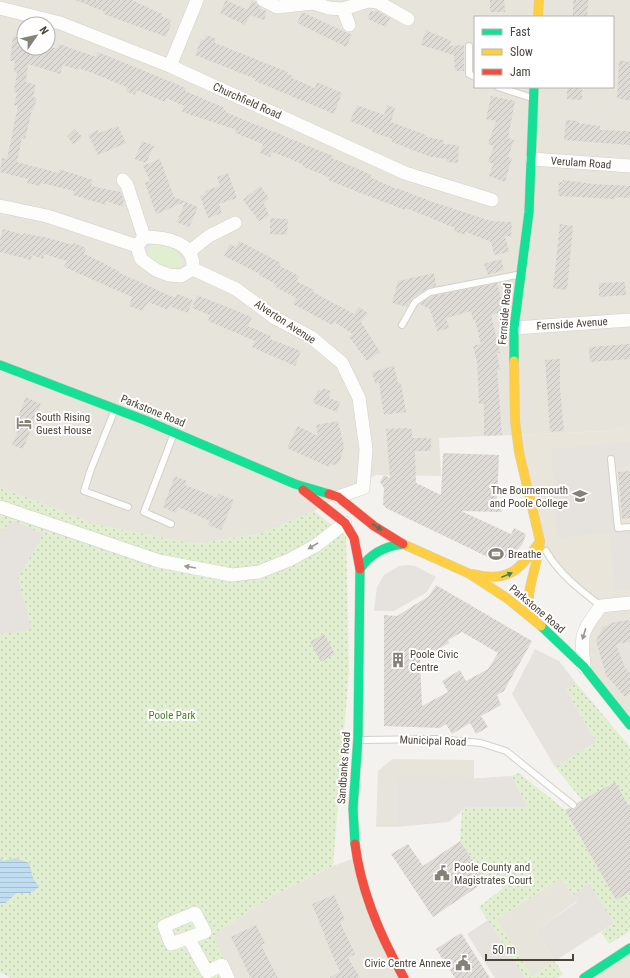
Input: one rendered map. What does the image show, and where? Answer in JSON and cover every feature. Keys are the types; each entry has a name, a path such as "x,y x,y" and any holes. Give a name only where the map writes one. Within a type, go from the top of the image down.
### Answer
{"main road":[{"path":"538,16 539,0"},
{"name":"Fernside Road","path":"534,88 529,212 514,328 515,421 519,452 540,541 539,556 529,594 529,607 535,621"},
{"name":"Parkstone Road","path":"0,365 175,432 295,484 325,492 338,498 374,526 403,544 470,574 508,599 535,621 584,667 630,725"},
{"name":"Parkstone Road","path":"295,484 345,523 354,538 360,569"},
{"path":"470,574 484,578 498,578 510,575 523,565 540,541"},
{"path":"360,569 366,560 388,546 403,544"},
{"name":"Sandbanks Road","path":"360,569 358,740 353,809 356,853 366,897 390,954 404,978"},
{"path":"584,978 630,948"}],"street":[{"path":"170,66 197,0"},
{"path":"262,0 277,7 313,3 329,8 343,9 368,1 378,2 408,19"},
{"name":"Churchfield Road","path":"0,8 60,23 170,66 405,173 492,200"},
{"path":"343,9 349,25"},
{"name":"Verulam Road","path":"532,159 630,166"},
{"path":"0,206 47,216 141,242 178,243 190,251 194,259 193,269 181,276 169,275 156,270 141,259 141,242 127,185 123,180"},
{"path":"190,251 209,236 235,223"},
{"name":"Alverton Avenue","path":"193,269 236,289 275,318 311,337 342,363 359,398 366,449 363,488 338,498"},
{"name":"Fernside Avenue","path":"514,328 630,320"},
{"path":"0,507 56,528 159,561 232,575 259,572 289,560 315,546 345,523"},
{"path":"584,667 582,637 590,620 600,606 630,603"},
{"path":"189,939 207,972 222,965 228,978"}],"lane":[{"path":"469,46 469,74 474,76"},
{"path":"501,88 533,98"},
{"path":"402,325 415,302 430,292 498,278 521,275"},
{"path":"115,409 91,469 84,491 128,507"},
{"path":"171,524 144,512 175,432"},
{"path":"611,459 618,528 630,527"},
{"name":"Fernside Road","path":"540,541 554,564 576,586 600,606"},
{"name":"Municipal Road","path":"358,740 437,739 481,743 506,751 573,805"}],"shaded area":[{"path":"0,0 630,0 630,425 607,431 439,438 441,476 376,475 314,511 263,533 196,544 97,525 0,487"},
{"name":"The Bournemouth and Poole College","path":"630,425 630,603 601,606 554,564 540,541 517,435 607,431"},
{"path":"630,442 630,466 614,468 618,528 630,527 630,589 615,591 609,533 557,538 551,449"},
{"path":"14,521 43,534 18,579 32,629 0,635 0,531"},
{"path":"399,566 415,566 436,577 426,593 394,611 374,611 377,587 384,575"},
{"path":"630,603 630,725 584,667 590,620 601,606"},
{"path":"630,642 630,673 624,667 617,646"},
{"path":"535,649 559,661 576,683 566,690 596,742 555,767 512,694"},
{"path":"392,759 474,760 474,778 481,778 397,780 396,827 376,827 378,771"},
{"path":"511,776 528,807 467,807 449,822 396,827 397,780 401,777 481,778"},
{"path":"352,859 404,978 228,978 215,941 215,933 274,895 333,866"},
{"path":"561,878 577,901 536,930 555,961 532,977 496,920"},
{"path":"589,884 614,923 555,961 536,930 577,902 573,895"},
{"path":"488,920 525,978 495,978 467,934"},
{"path":"630,950 630,978 584,978"}],"green space":[{"path":"151,245 166,246 175,250 182,262 179,267 166,268 157,265 150,260 147,253"},
{"name":"Poole Park","path":"0,487 97,525 196,544 263,533 314,511 346,536 349,671 333,866 274,895 215,933 215,941 227,963 228,978 11,978 0,972"},
{"path":"576,683 630,747 630,808 615,782 582,800 555,767 596,742 566,690"},
{"path":"519,773 565,810 616,900 630,892 630,931 609,944 601,932 614,923 589,885 573,895 561,878 496,920 532,977 555,961 563,974 558,978 525,978 479,907 503,888 496,876 488,883 460,841 462,812 467,807 528,807 511,776"}],"water":[{"path":"15,858 29,863 33,878 39,887 30,893 17,893 5,903 0,903 0,859 4,861"}],"building":[{"path":"76,0 132,0 162,14 161,16 171,20 169,24 171,24 166,37 104,14 105,12"},
{"path":"226,0 247,10 252,0 260,7 259,9 267,11 264,20 250,15 245,25 220,13"},
{"path":"490,0 504,0 505,12 490,12"},
{"path":"573,0 588,0 587,16 573,16"},
{"path":"376,10 390,18 386,27 367,19 371,11 374,12"},
{"path":"302,12 352,35 346,47 297,23"},
{"path":"426,30 451,41 449,46 464,45 464,71 455,71 454,55 421,45"},
{"path":"206,35 216,39 215,43 288,72 287,74 293,76 292,78 315,88 317,82 342,93 334,114 255,81 256,79 195,55 201,39 204,40"},
{"path":"13,36 16,37 16,56 56,56 56,48 58,48 59,44 96,57 98,52 186,88 185,91 223,107 223,109 226,110 225,112 333,156 332,158 363,171 371,175 370,177 396,189 397,188 430,201 491,221 512,222 511,237 505,236 509,252 494,255 491,242 466,232 465,235 454,231 455,228 406,208 405,210 328,180 329,177 303,167 304,166 298,162 272,152 270,157 260,153 263,144 235,133 236,130 231,128 182,112 184,106 166,98 165,102 139,91 136,91 135,95 126,91 128,88 105,78 79,68 78,70 63,65 60,74 28,64 26,82 36,85 33,97 37,98 32,110 25,139 22,138 17,162 58,173 59,169 93,180 91,186 121,192 124,202 123,207 106,201 106,205 73,195 74,191 41,183 40,186 27,183 28,179 0,172 2,158 7,159 18,106 14,105 17,93 14,92 17,72 14,72 15,61 10,61"},
{"path":"619,60 630,62 630,101 617,98"},
{"path":"567,88 582,88 582,100 567,99"},
{"path":"491,96 515,101 508,138 514,140 508,157 512,158 505,182 489,176 493,164 488,162 494,146 488,144 496,121 486,119"},
{"path":"357,105 384,115 387,105 395,108 391,122 426,135 426,137 444,140 444,144 459,145 458,163 446,162 447,159 431,157 392,142 393,139 372,132 373,130 350,121"},
{"path":"566,120 579,121 579,123 600,126 600,130 630,131 630,145 564,140"},
{"path":"118,126 126,143 98,155 88,135 98,130 99,133"},
{"path":"75,129 82,137 74,145 67,137"},
{"path":"142,141 154,146 146,163 135,159"},
{"path":"160,159 174,197 198,207 189,227 177,222 185,202 156,214 145,183 150,181 143,166"},
{"path":"228,173 237,198 219,204 222,213 208,218 200,196 206,194 205,191 220,186 217,177"},
{"path":"563,180 594,184 630,186 630,198 615,197 615,199 558,196 559,182 563,182"},
{"path":"260,186 269,198 264,203 269,216 259,221 243,200"},
{"path":"270,218 288,219 287,235 270,234"},
{"path":"560,224 573,226 567,290 553,288"},
{"path":"3,229 23,235 24,233 41,236 73,245 74,243 86,248 84,254 119,271 118,272 175,298 177,294 193,300 188,313 169,306 168,310 148,302 142,311 129,306 132,297 64,267 67,261 44,254 43,259 32,255 31,260 0,252 0,240"},
{"path":"239,241 281,263 280,266 299,276 296,281 314,290 313,292 354,314 359,307 368,313 361,322 380,352 367,361 349,337 353,334 334,322 332,325 293,304 296,298 274,286 275,284 259,275 260,274 224,256 230,244 236,247"},
{"path":"501,259 504,270 488,275 484,264"},
{"path":"434,273 436,286 428,288 412,298 407,307 392,303 398,281"},
{"path":"625,282 626,295 599,297 599,283"},
{"path":"497,283 502,302 499,303 502,312 491,315 500,353 497,353 500,370 497,370 502,435 484,436 484,404 479,404 477,362 473,346 481,344 475,320 473,320 471,311 446,318 449,328 437,331 430,309 420,304 432,296"},
{"path":"197,295 252,317 248,326 271,336 270,339 301,351 295,366 252,347 255,341 208,321 210,315 192,308"},
{"path":"630,344 630,359 590,362 589,347"},
{"path":"560,359 560,388 564,431 550,432 545,360"},
{"path":"394,366 398,383 401,383 406,412 384,415 379,383 375,384 372,372"},
{"path":"323,388 331,391 329,398 340,402 337,412 313,403 318,390 322,391"},
{"name":"South Rising Guest House","path":"26,397 41,404 23,449 12,445 18,431 14,429 16,421"},
{"path":"338,421 344,446 340,461 336,465 330,464 329,467 287,448 298,426 318,436 316,425"},
{"path":"386,429 412,429 412,438 431,438 431,451 415,451 416,483 441,495 443,453 499,455 497,499 502,512 461,511 511,534 514,528 526,534 523,543 516,552 504,558 494,560 386,508 383,504 384,488 380,482 384,475 390,478"},
{"path":"630,471 630,518 622,519 618,472"},
{"path":"175,476 187,481 185,485 218,498 219,494 234,500 221,530 208,525 210,521 178,507 176,513 163,507"},
{"name":"Poole Civic Centre","path":"436,585 532,641 504,691 497,695 501,705 481,716 488,727 476,734 470,723 452,734 446,724 440,728 384,726 384,615 397,616 429,596","holes":["462,632 498,653 488,669 466,681 460,670 442,681 448,692 422,706 420,659 449,643 448,640"]},
{"path":"630,620 630,642 616,644 625,668 630,673 630,693 625,697 606,675 596,641 603,627 615,622"},
{"path":"324,634 335,654 321,662 310,642"},
{"path":"615,782 630,808 630,892 616,900 565,810 569,808 575,809 577,803"},
{"name":"Poole County and Magistrates Court","path":"460,841 486,881 433,917 391,854 408,844 423,866"},
{"path":"334,895 345,920 340,922 355,954 348,958 360,978 329,978 340,972 312,904"},
{"path":"256,925 265,943 261,945 278,978 251,978 231,937"},
{"name":"Civic Centre Annexe","path":"461,933 490,978 455,978 436,949"}],"traffic: fast":[{"path":"514,361 514,328 529,212 534,88"},
{"path":"0,365 147,421 295,484 329,494"},
{"path":"355,844 353,809 358,737 360,569 368,559 378,552 403,544"},
{"path":"541,626 584,667 630,725"},
{"path":"584,978 630,948"}],"traffic: slow":[{"path":"538,16 539,0"},
{"path":"514,361 515,421 519,452 540,541 529,591 529,608 535,621"},
{"path":"403,544 470,574 508,599 541,626"},
{"path":"473,574 495,577 503,576 518,568 538,544"}],"traffic: jam":[{"path":"303,490 345,523 354,538 360,569"},
{"path":"329,494 338,497 374,526 403,544"},
{"path":"355,844 362,879 373,913 387,946 404,978"}],"place":[{"name":"South Rising Guest House","path":"24,423"},
{"name":"The Bournemouth and Poole College","path":"580,496"},
{"name":"Breathe","path":"496,554"},
{"name":"Poole Civic Centre","path":"398,660"},
{"name":"Poole County and Magistrates Court","path":"442,873"},
{"name":"Civic Centre Annexe","path":"463,963"}]}
